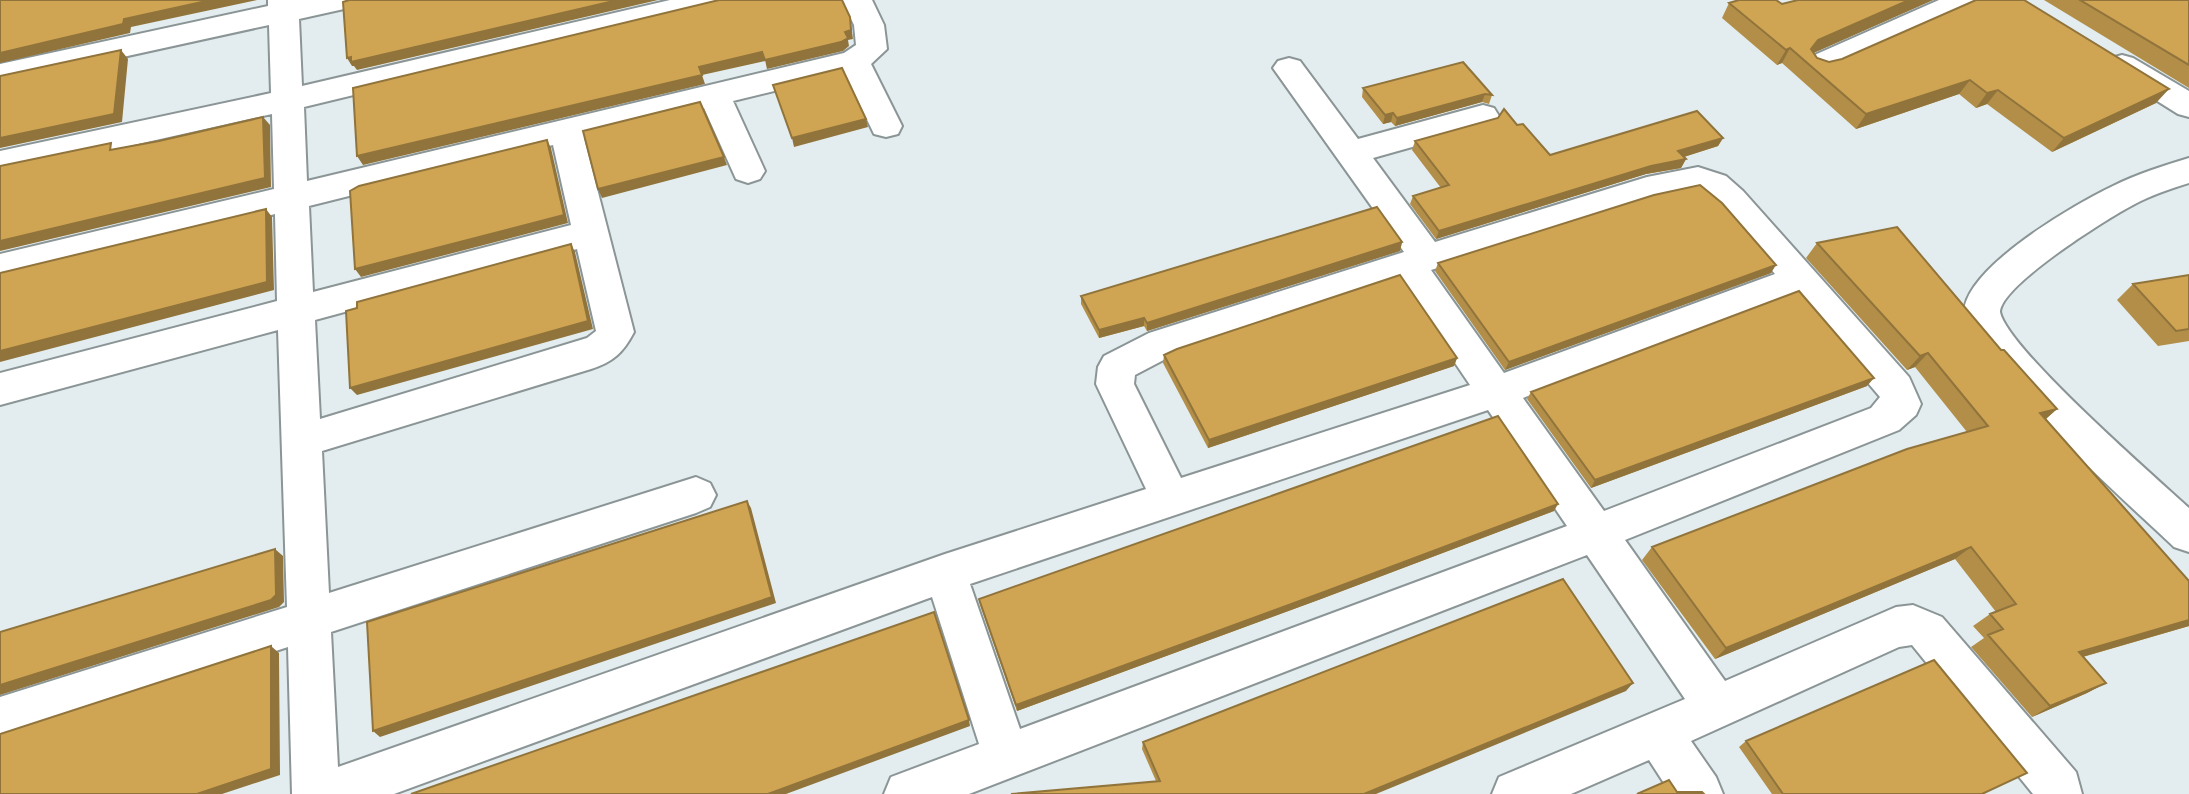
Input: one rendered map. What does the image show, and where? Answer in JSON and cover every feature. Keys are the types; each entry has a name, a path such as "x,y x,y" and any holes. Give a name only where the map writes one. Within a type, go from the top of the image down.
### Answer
{"street":[{"path":"0,74 283,6 342,0"},
{"path":"0,163 287,100 710,0"},
{"path":"0,268 291,196 715,97 854,61 872,49 873,39 857,0"},
{"path":"1821,64 1965,0"},
{"path":"283,6 316,794"},
{"path":"2097,50 2189,106"},
{"path":"854,61 886,126"},
{"path":"1289,68 1352,152 1496,392 1717,706"},
{"path":"715,97 748,171"},
{"path":"1352,152 1483,116"},
{"path":"301,441 563,363 603,348 612,340 615,332 566,132"},
{"path":"2189,170 2122,195 2019,262 1992,287 1982,307 1986,326 1999,346 2099,452 2189,534"},
{"path":"932,790 1006,757 1596,533 1885,419 1902,404 1895,388 1731,201 1714,184 1698,179 1647,188 1416,260 1162,343 1117,367 1115,384 1172,500"},
{"path":"0,389 590,233"},
{"path":"329,794 944,573 1496,392 1799,280"},
{"path":"0,719 696,495"},
{"path":"944,573 1006,757"},
{"path":"1516,794 1896,627 1913,625 1927,631 2059,789 2058,794"},
{"path":"1658,733 1699,794"}],"building":[{"path":"0,0 211,0 124,19 123,24 0,53"},
{"path":"618,0 351,62 351,57 347,58 343,2"},
{"path":"719,0 842,0 850,17 851,30 845,32 848,38 841,42 765,60 762,52 699,67 702,75 357,156 353,88"},
{"path":"1739,0 1776,0 1782,4 1798,0 1909,0 1818,40 1811,49 1817,58 1829,62 1842,59 1976,0 2024,0 2169,89 2064,138 1998,90 1987,93 1970,80 1866,114 1790,48 1786,50 1729,3"},
{"path":"2080,0 2189,0 2189,65"},
{"path":"121,50 114,114 0,138 0,76"},
{"path":"1463,62 1492,95 1485,94 1397,118 1393,113 1385,115 1363,88"},
{"path":"842,68 866,119 792,138 773,85"},
{"path":"700,102 724,157 598,189 583,131"},
{"path":"1504,109 1517,125 1523,124 1550,155 1697,111 1723,138 1678,151 1686,159 1651,166 1439,231 1413,196 1449,185 1415,141 1498,118"},
{"path":"263,117 265,178 0,241 0,166 111,143 110,150 159,141"},
{"path":"547,140 564,215 355,269 350,191 359,186"},
{"path":"1700,185 1722,203 1776,265 1509,362 1438,263 1654,195"},
{"path":"1377,207 1402,242 1147,323 1144,318 1099,330 1081,296"},
{"path":"266,209 267,282 0,351 0,273"},
{"path":"1897,227 2001,350 2004,350 2057,409 2040,413 2189,581 2189,620 2079,652 2106,683 2050,706 1988,635 2003,629 1990,614 2016,604 1971,547 1726,648 1652,547 1907,449 1988,426 1928,353 1920,356 1817,243"},
{"path":"571,244 588,321 350,388 346,311 357,308 357,302"},
{"path":"1400,275 1457,358 1209,440 1164,355"},
{"path":"2189,275 2189,329 2176,331 2133,284"},
{"path":"1799,291 1874,378 1595,480 1531,392"},
{"path":"1498,416 1558,504 1016,705 979,599"},
{"path":"747,501 772,597 373,731 367,622"},
{"path":"275,549 276,595 271,600 0,685 0,632"},
{"path":"1563,579 1633,683 1364,794 1011,794 1160,781 1143,742"},
{"path":"934,612 969,720 768,794 411,794"},
{"path":"271,646 271,769 197,794 0,794 0,734"},
{"path":"1934,660 2027,773 1982,794 1783,794 1746,741"},
{"path":"1669,780 1677,792 1704,794 1637,794"}]}
